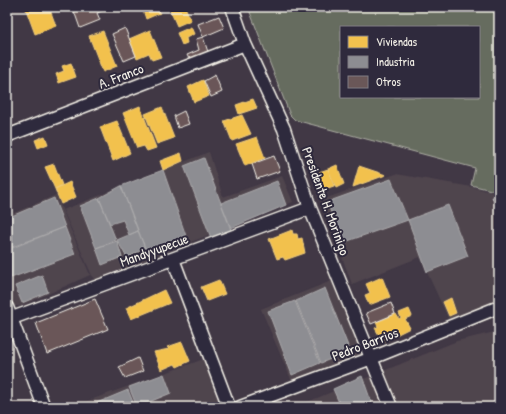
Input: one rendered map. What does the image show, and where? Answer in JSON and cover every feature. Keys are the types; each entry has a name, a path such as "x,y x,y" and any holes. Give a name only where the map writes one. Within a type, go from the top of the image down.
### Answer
{"street":[{"name":"Presidente H. Morinigo","path":"232,7 245,44 284,129 310,208 391,407"},
{"name":"A. Franco","path":"7,136 245,44"},
{"name":"Mandyyupecue","path":"8,315 173,259 310,208"},
{"path":"173,259 229,407"},
{"name":"Pedro Barrios","path":"240,407 372,358 499,307"},
{"path":"8,315 44,407"}],"shaded area":[{"path":"209,152 223,197 282,176 293,202 94,280 63,210"},
{"path":"396,174 472,187 499,194 499,301 450,322 420,257 352,284 321,200"},
{"path":"56,195 90,275 21,306 15,306 7,289 7,216"},
{"path":"334,280 366,352 293,384 261,309"},
{"path":"499,331 499,407 295,407 457,341"},
{"path":"204,359 220,407 71,407"}],"green space":[{"path":"248,7 499,7 499,192 471,185 475,168 295,120 290,115"}],"building: Viviendas":[{"path":"25,7 49,7 56,26 35,34"},
{"path":"142,7 158,7 160,13 146,19"},
{"path":"176,7 185,7 191,20 177,26 170,10"},
{"path":"191,27 194,34 186,38 187,43 182,45 177,33"},
{"path":"150,30 161,57 152,60 149,53 137,58 129,39"},
{"path":"103,31 117,66 103,72 89,36"},
{"path":"71,63 76,77 59,83 56,74 64,71 62,66"},
{"path":"203,80 209,96 194,102 188,87"},
{"path":"253,99 257,108 239,114 236,105"},
{"path":"140,106 156,148 147,151 144,146 137,148 123,113"},
{"path":"162,107 174,138 157,144 145,114"},
{"path":"242,115 251,134 232,141 224,121"},
{"path":"117,121 130,153 113,161 100,127"},
{"path":"45,136 48,144 38,148 35,140"},
{"path":"257,137 265,158 245,166 236,144"},
{"path":"181,153 183,161 163,170 160,161"},
{"path":"54,164 62,185 55,189 45,167"},
{"path":"337,165 344,184 336,188 328,169"},
{"path":"359,166 386,175 353,187"},
{"path":"328,169 334,186 322,190 316,173"},
{"path":"70,182 76,197 61,204 55,189"},
{"path":"292,230 293,234 297,234 298,239 302,238 305,253 285,260 283,257 277,259 269,239"},
{"path":"382,277 390,297 369,305 365,295 370,293 366,284"},
{"path":"219,280 225,294 207,301 201,287"},
{"path":"164,290 170,303 131,319 126,308"},
{"path":"451,298 456,313 449,316 443,302"},
{"path":"409,309 412,316 405,319 410,328 396,335 394,332 391,334 393,337 384,341 383,336 380,337 375,328 378,327 376,322 396,314 399,319 401,318 399,313"},
{"path":"182,342 190,361 177,367 175,364 161,370 154,352 169,349 167,347"}],"building: Industria":[{"path":"204,158 231,230 211,238 184,166"},
{"path":"163,170 186,236 147,253 121,186"},
{"path":"391,179 408,220 342,243 327,202"},
{"path":"277,181 286,205 231,228 221,203"},
{"path":"121,186 138,231 129,235 123,220 110,224 99,198"},
{"path":"492,197 499,199 499,214"},
{"path":"54,198 65,227 7,249 7,218"},
{"path":"99,198 116,240 96,248 80,206"},
{"path":"448,205 468,256 427,272 408,220"},
{"path":"65,227 75,254 11,278 7,268 7,250"},
{"path":"138,231 145,248 127,258 117,240"},
{"path":"117,241 122,257 102,265 96,248"},
{"path":"42,275 48,292 22,303 15,286"},
{"path":"325,288 350,351 321,363 296,301"},
{"path":"295,301 320,363 292,375 268,311"},
{"path":"164,374 171,393 137,407 129,387"},
{"path":"362,376 372,404 365,407 341,407 333,389"},
{"path":"128,390 135,407 87,407"},
{"path":"475,402 477,407 457,407"}],"building: Otros":[{"path":"84,7 111,7 97,13 100,20 80,28 74,11"},
{"path":"219,16 224,28 203,37 198,24"},
{"path":"125,28 136,56 124,61 112,34"},
{"path":"203,37 208,52 189,59 187,55 199,50 196,39"},
{"path":"215,75 222,92 211,97 204,81"},
{"path":"7,77 12,89 7,91"},
{"path":"184,111 189,124 178,128 174,116"},
{"path":"274,156 280,171 257,179 252,164"},
{"path":"95,299 108,329 47,354 36,323"},
{"path":"391,303 395,314 371,324 366,313"},
{"path":"138,358 143,371 125,378 119,367"}]}
